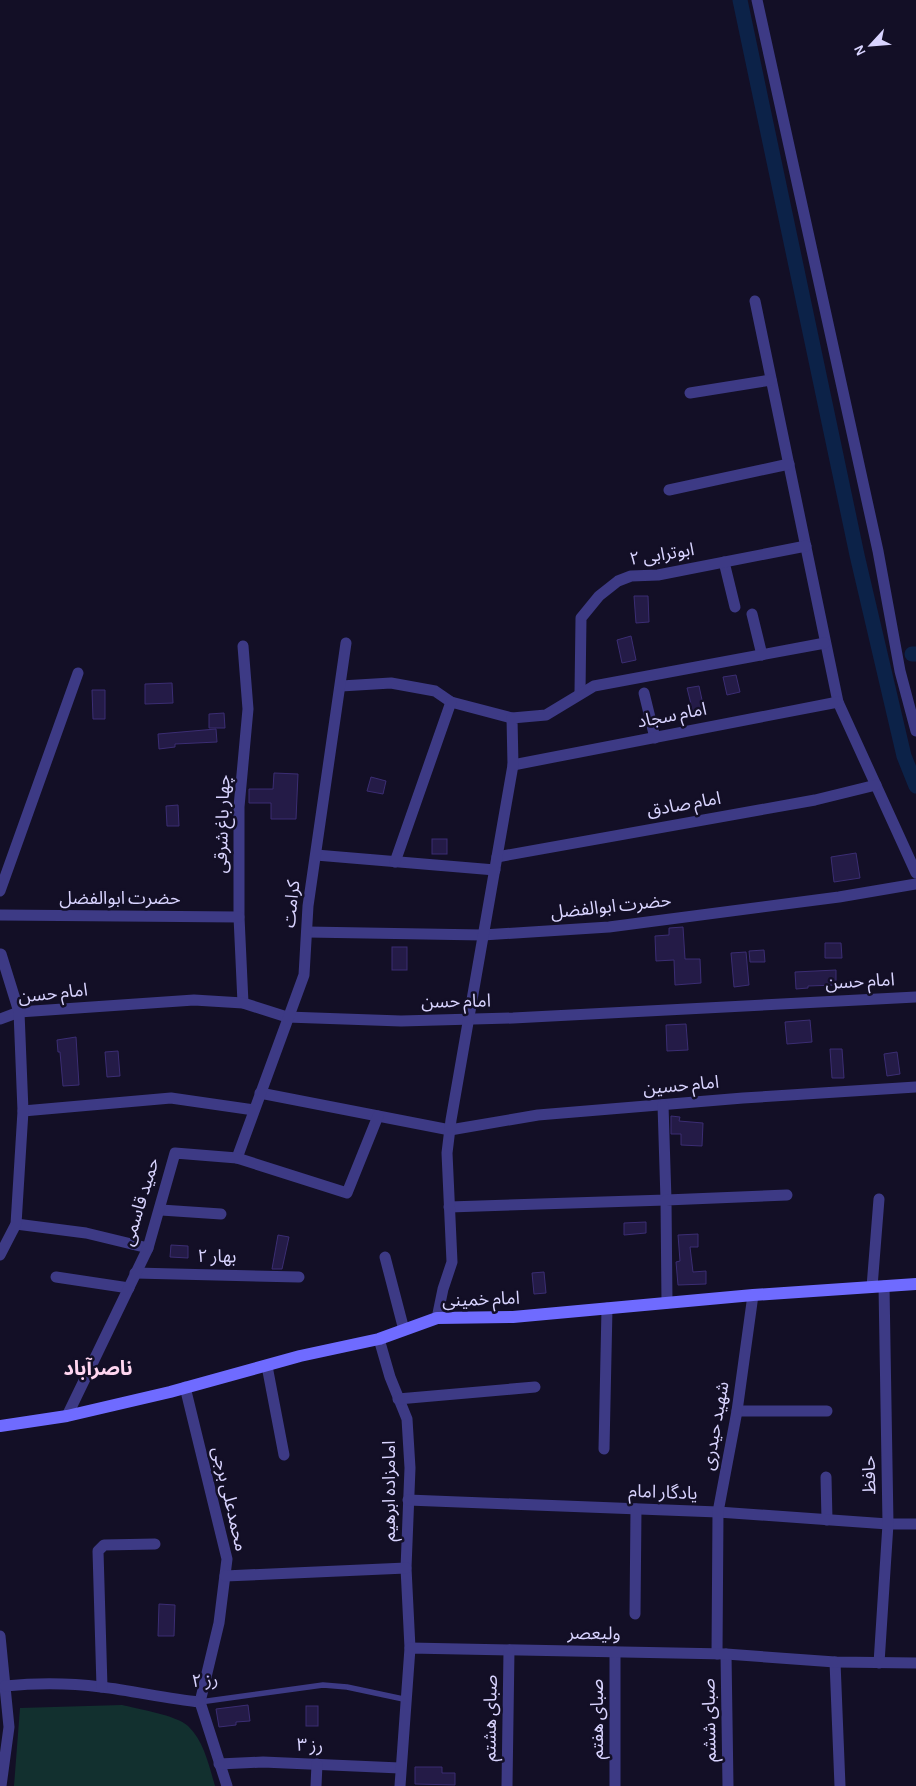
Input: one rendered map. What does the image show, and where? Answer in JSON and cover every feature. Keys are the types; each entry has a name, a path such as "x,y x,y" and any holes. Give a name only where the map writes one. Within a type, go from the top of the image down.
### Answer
{"street":[{"path":"757,0 878,551 900,671 916,731"},
{"path":"755,301 838,702 916,873"},
{"path":"690,393 772,380"},
{"path":"669,490 789,464"},
{"name":"ابوترابی ۲","path":"580,692 581,618 599,596 618,581 631,576 658,575 806,546"},
{"path":"724,562 735,607"},
{"path":"752,614 762,654"},
{"name":"کرامت","path":"237,1158 287,1017 304,975 316,856 346,643"},
{"path":"341,686 391,683 435,690 451,702 512,718 546,715 580,692 594,686 825,643"},
{"name":"چهار باغ شرقی","path":"243,646 248,709 239,806 239,917 244,1003"},
{"path":"0,891 78,673"},
{"path":"644,693 655,738"},
{"path":"395,862 451,702"},
{"name":"امام سجاد","path":"513,765 838,702"},
{"path":"437,1318 442,1288 452,1262 447,1154 450,1130 513,765 512,718"},
{"name":"امام صادق","path":"497,856 815,800 876,785"},
{"path":"316,856 495,870"},
{"name":"حضرت ابوالفضل","path":"307,932 484,935 609,927 838,897 916,884"},
{"name":"حضرت ابوالفضل","path":"0,915 239,917"},
{"path":"0,1255 16,1224 23,1111 19,1012 1,954"},
{"name":"امام حسن","path":"0,1019 19,1012 194,1000 244,1003 287,1017 401,1021 916,997"},
{"name":"امام حسین","path":"450,1130 538,1115 916,1087"},
{"path":"260,1093 450,1130"},
{"path":"23,1111 171,1098 254,1110"},
{"path":"663,1105 667,1303"},
{"name":"حمید قاسمی","path":"67,1416 148,1248 161,1210 175,1153 237,1158 347,1193 378,1116"},
{"path":"449,1207 787,1195"},
{"name":"حافظ","path":"879,1200 878,1287 888,1524 879,1663"},
{"path":"161,1210 222,1214"},
{"path":"16,1224 86,1233 148,1248"},
{"path":"385,1257 404,1330"},
{"name":"بهار ۲","path":"135,1273 299,1276"},
{"path":"56,1277 129,1288"},
{"name":"امام خمینی","path":"0,1426 67,1416 185,1387 300,1356 379,1338 437,1318 513,1317 753,1295 916,1284"},
{"name":"شهید حیدری","path":"721,1654 718,1512 737,1411 753,1295"},
{"path":"604,1449 607,1308"},
{"name":"امامزاده ابرهیم","path":"379,1338 398,1399 407,1419 410,1468 406,1568 410,1648"},
{"path":"267,1366 284,1455"},
{"name":"محمدعلی برجی","path":"185,1387 227,1559 219,1623 200,1702"},
{"path":"398,1399 535,1387"},
{"path":"737,1411 828,1411"},
{"path":"826,1477 827,1520"},
{"name":"یادگار امام","path":"408,1500 718,1512 888,1524 916,1524"},
{"path":"635,1614 636,1509"},
{"path":"102,1687 98,1551 104,1545 155,1544"},
{"path":"225,1576 406,1568"},
{"path":"0,1636 2,1685 9,1727 1,1786"},
{"path":"400,1786 400,1768 408,1700 410,1648"},
{"name":"ولیعصر","path":"410,1648 721,1654 835,1662 916,1663"},
{"name":"صبای هشتم","path":"507,1786 509,1650"},
{"name":"صبای هفتم","path":"615,1652 616,1786"},
{"name":"صبای ششم","path":"721,1654 728,1786"},
{"path":"835,1662 840,1786"},
{"name":"رز ۲","path":"2,1685 36,1683 102,1687 170,1699 200,1702"},
{"path":"200,1702 227,1786"},
{"name":"رز ۳","path":"219,1764 262,1762 400,1768"},
{"path":"316,1786 317,1764"}],"lane":[{"name":"رز ۲","path":"200,1702 323,1686 347,1688 408,1700"}],"green space":[{"path":"122,1705 166,1716 188,1726 202,1746 215,1786 14,1786 20,1708"}],"building":[{"path":"634,596 648,596 649,622 636,623"},
{"path":"631,636 636,660 622,663 617,640"},
{"path":"736,675 740,692 727,695 723,677"},
{"path":"172,683 173,703 145,704 145,684"},
{"path":"699,686 704,709 693,712 687,688"},
{"path":"92,690 105,690 105,719 93,719"},
{"path":"224,713 225,728 209,728 209,714"},
{"path":"216,729 217,742 175,744 175,747 159,749 158,734"},
{"path":"274,773 298,774 296,819 271,819 271,803 249,803 249,789 273,789"},
{"path":"371,777 386,781 383,794 367,791"},
{"path":"178,805 179,826 167,826 166,806"},
{"path":"432,839 447,839 447,854 432,854"},
{"path":"856,853 860,878 834,882 831,857"},
{"path":"683,927 685,959 700,959 701,983 675,985 674,960 656,961 655,936 669,935 669,928"},
{"path":"825,943 841,943 842,958 825,958"},
{"path":"392,947 407,947 407,970 392,970"},
{"path":"764,950 765,962 750,962 749,951"},
{"path":"746,952 749,985 734,987 731,953"},
{"path":"836,970 836,985 808,986 808,988 796,989 795,972"},
{"path":"810,1020 812,1042 787,1044 785,1022"},
{"path":"686,1024 688,1050 667,1051 666,1025"},
{"path":"76,1037 79,1085 63,1086 57,1040"},
{"path":"830,1049 842,1049 844,1078 832,1078"},
{"path":"118,1051 120,1076 107,1077 105,1052"},
{"path":"897,1052 900,1074 887,1076 884,1054"},
{"path":"671,1116 680,1117 679,1121 703,1123 702,1146 681,1145 681,1134 671,1134"},
{"path":"646,1222 646,1233 624,1235 624,1223"},
{"path":"698,1234 698,1247 690,1247 693,1272 706,1271 706,1284 678,1285 676,1262 680,1261 678,1235"},
{"path":"278,1235 289,1237 282,1269 272,1269"},
{"path":"171,1245 188,1246 188,1258 170,1257"},
{"path":"544,1272 546,1293 534,1294 532,1273"},
{"path":"159,1604 175,1605 174,1636 158,1636"},
{"path":"248,1705 250,1721 236,1722 236,1725 219,1727 216,1709"},
{"path":"306,1706 318,1706 318,1726 306,1726"},
{"path":"415,1767 442,1767 442,1773 455,1773 455,1785 415,1784"}],"waterway":[{"path":"740,0 857,555 904,756 916,786"}],"district":[{"name":"ناصرآباد","path":"98,1369"}]}
